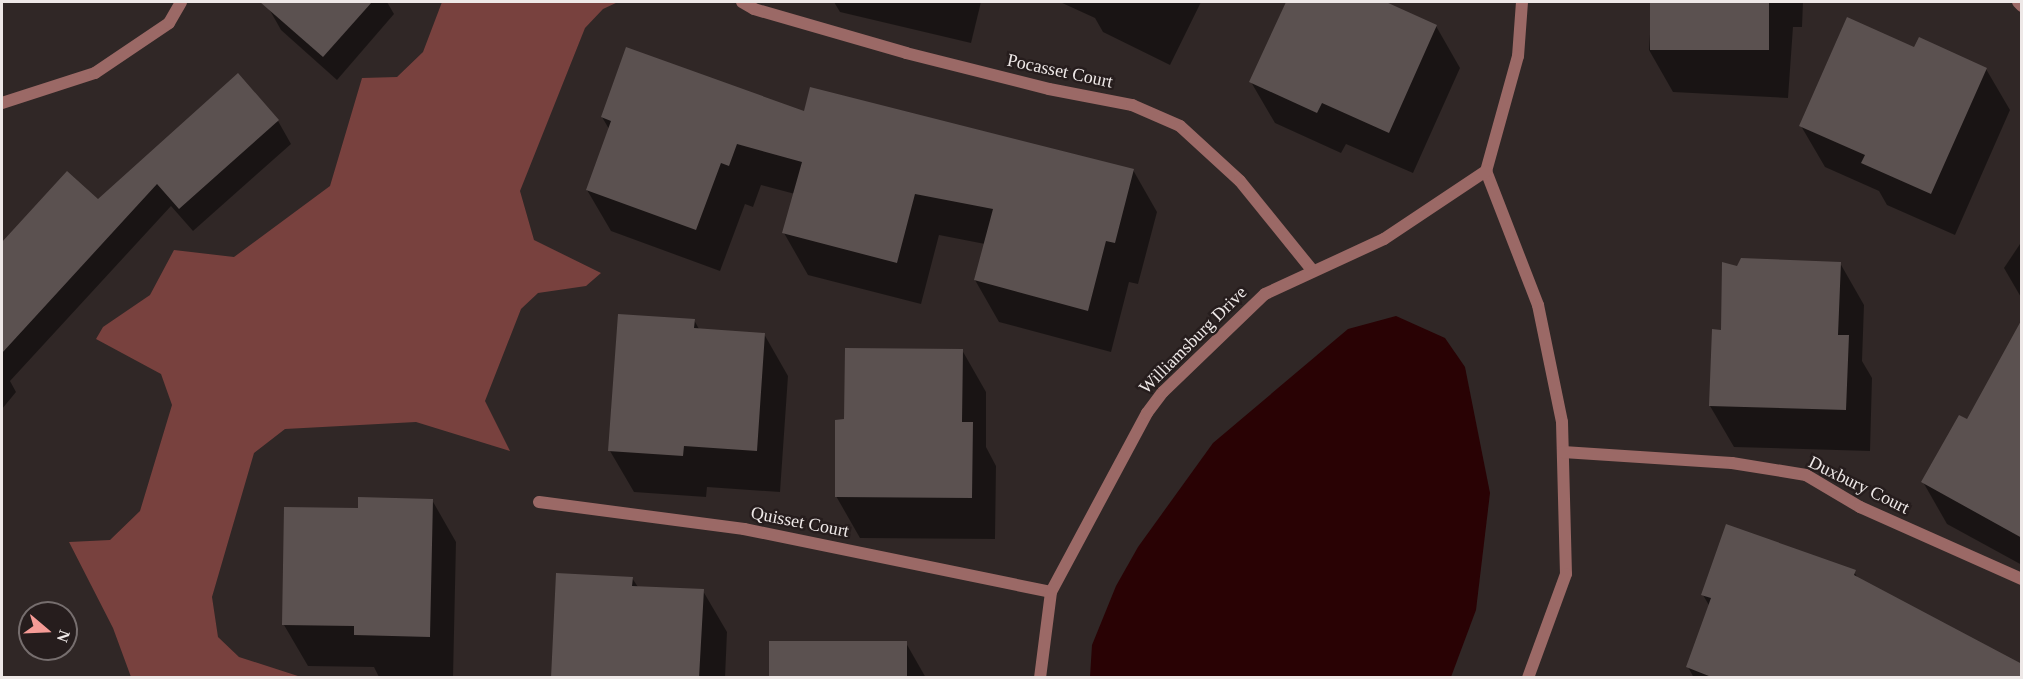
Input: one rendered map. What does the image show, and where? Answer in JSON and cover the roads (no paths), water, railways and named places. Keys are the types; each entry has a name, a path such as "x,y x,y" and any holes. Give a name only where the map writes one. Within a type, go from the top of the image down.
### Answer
{"street":[{"path":"2,103 95,73 169,23 181,2"},
{"name":"Pocasset Court","path":"742,2 754,9 906,53 1049,89 1132,105 1180,126 1240,181 1313,271"},
{"path":"1522,2 1518,56 1486,171 1538,305 1562,422 1566,574 1528,678"},
{"path":"2018,2 2022,6"},
{"name":"Williamsburg Drive","path":"1040,678 1051,591 1147,413 1163,392 1266,294 1384,239 1486,171"},
{"name":"Duxbury Court","path":"1563,452 1732,463 1806,475 1860,507 2022,579"},
{"name":"Quisset Court","path":"539,502 744,529 1051,591"}]}
